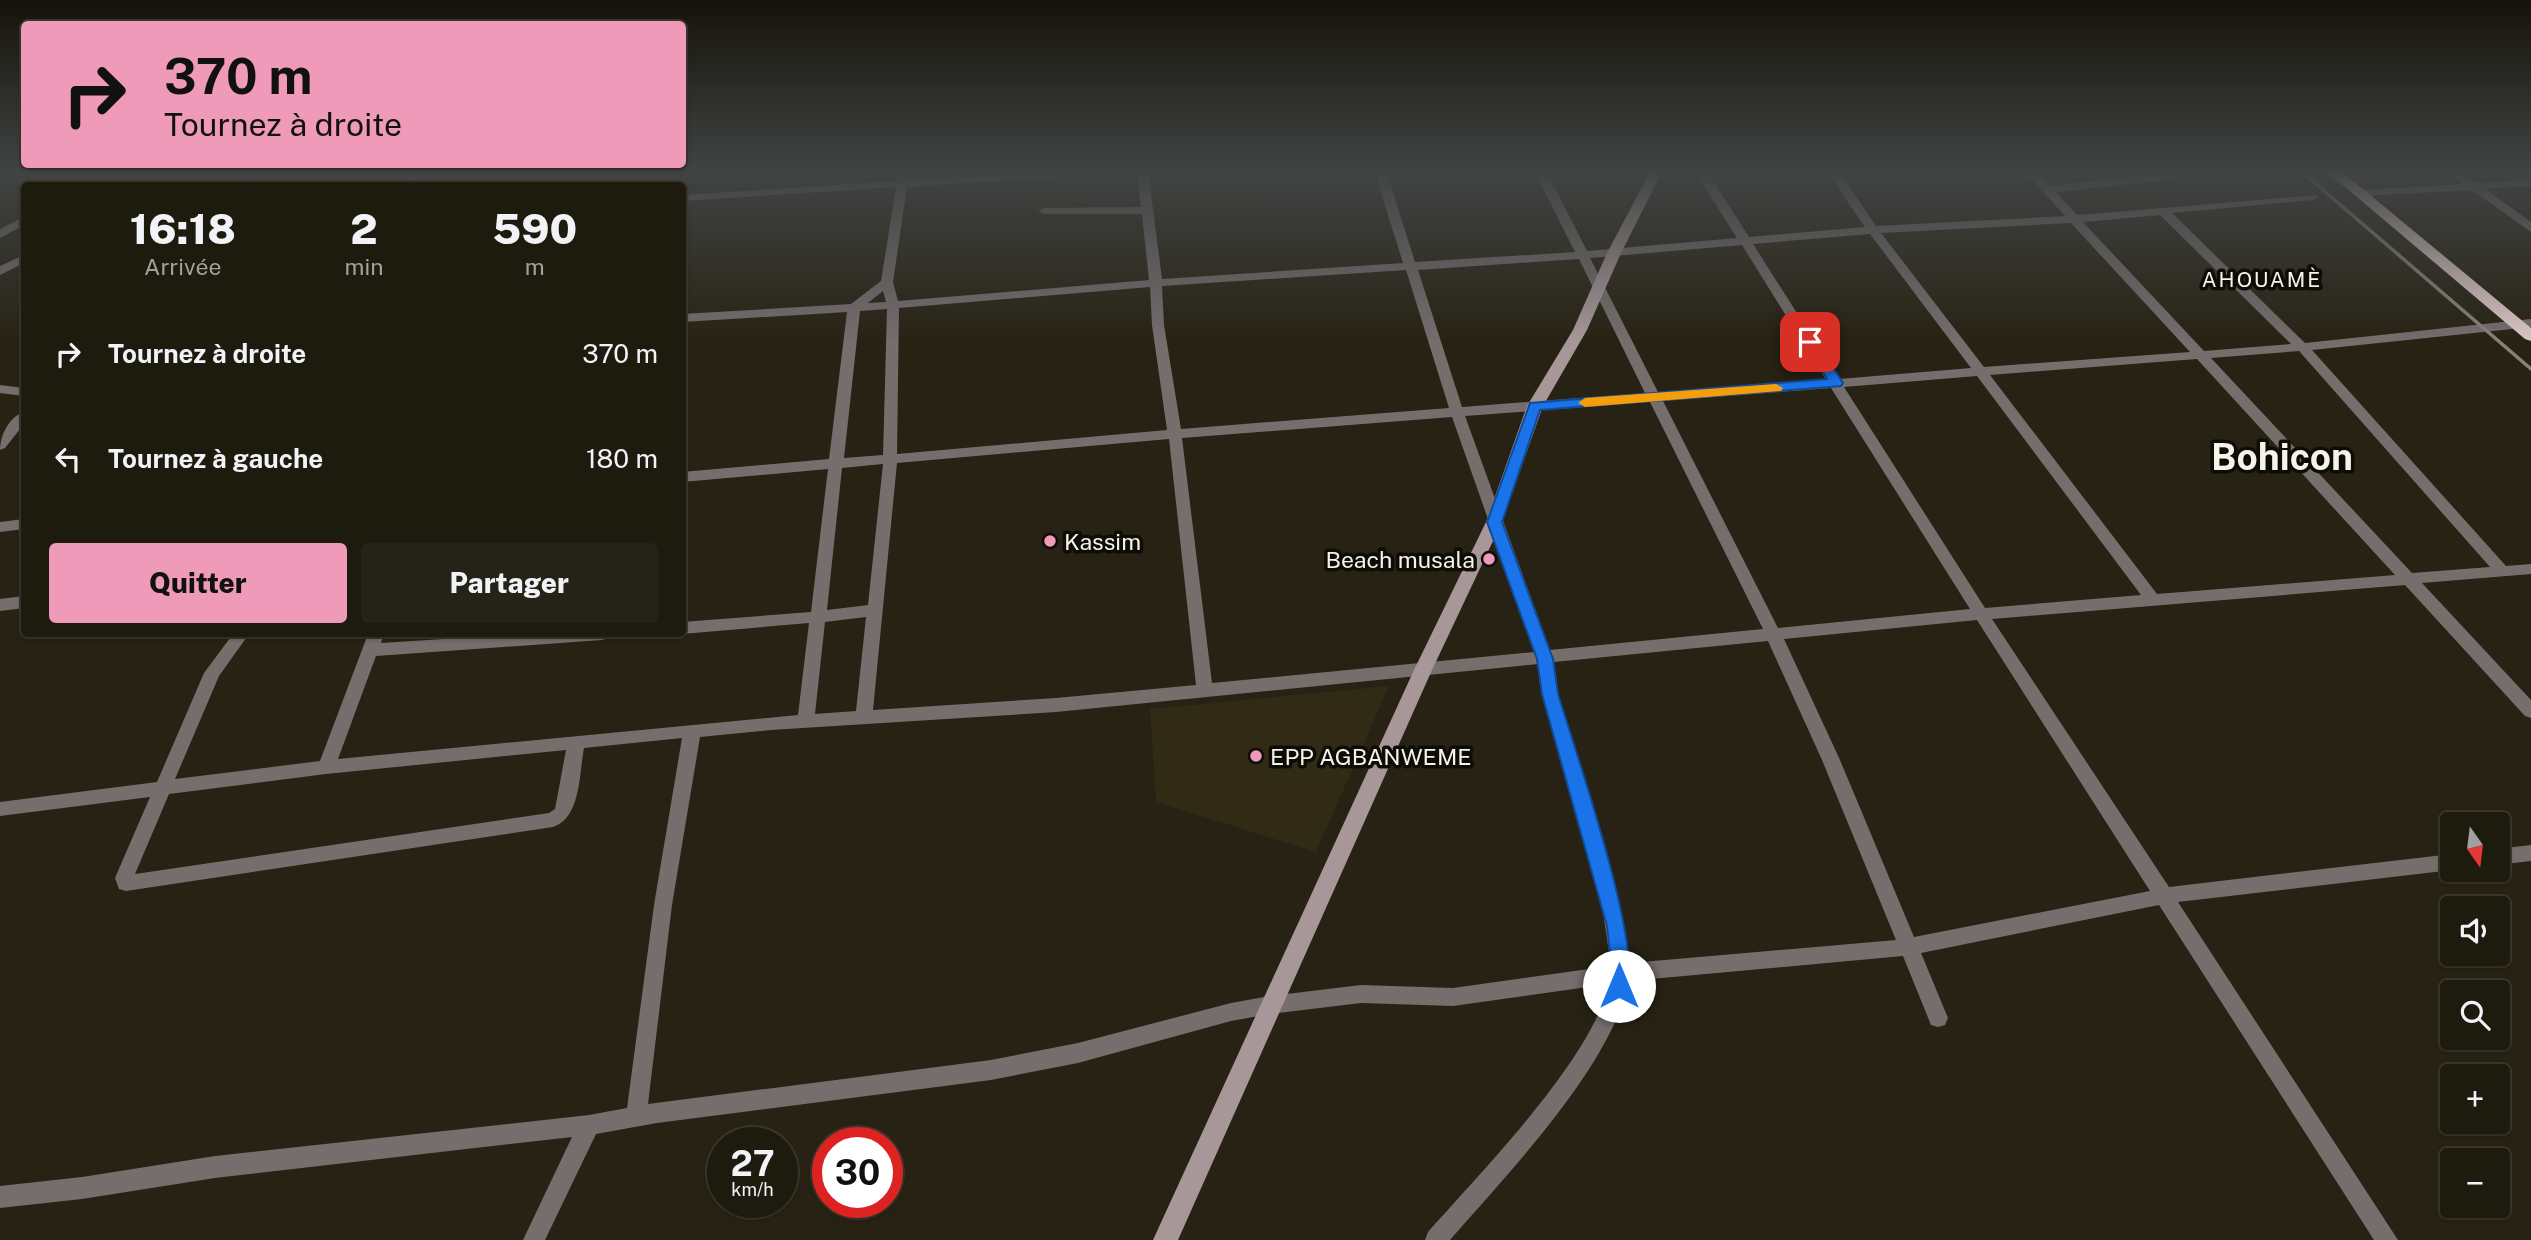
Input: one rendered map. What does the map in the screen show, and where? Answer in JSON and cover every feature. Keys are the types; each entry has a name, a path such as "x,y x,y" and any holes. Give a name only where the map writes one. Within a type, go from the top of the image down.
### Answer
{"highway":[{"path":"2405,228 2524,323 2531,336"}],"main road":[{"path":"1165,1240 1423,670 1494,522 1535,406 1580,330 1627,228"}],"street":[{"path":"864,716 890,461 893,304 887,282 896,228"},
{"path":"1149,228 1158,325 1175,434 1205,692"},
{"path":"1398,228 1494,522 1545,659 1550,694 1616,926 1622,973 1598,1039 1550,1103 1436,1240"},
{"path":"1569,228 1600,285 1652,398 1774,636 1831,760 1938,1018"},
{"path":"1736,228 1981,614 2387,1240"},
{"path":"686,318 853,308 1156,283 1410,268 1912,228"},
{"path":"2081,228 2203,355 2531,711"},
{"path":"2180,228 2302,347 2503,572"},
{"path":"1873,230 2153,600"},
{"path":"0,271 21,260"},
{"path":"806,720 853,308 887,282"},
{"path":"686,477 835,466 1175,434 2302,347 2524,323"},
{"path":"0,389 21,392"},
{"path":"0,445 21,419"},
{"path":"0,527 21,524"},
{"path":"0,809 326,767 806,720 1056,705 1205,692 1981,614 2531,569"},
{"path":"0,605 21,602"},
{"path":"686,628 875,610"},
{"path":"239,637 212,673 124,878 126,883 553,820 564,810 576,743"},
{"path":"326,767 375,637"},
{"path":"370,650 559,637"},
{"path":"636,1117 663,905 692,731"},
{"path":"2510,855 2531,853"},
{"path":"0,1197 82,1188 215,1167 589,1125 991,1069 1078,1053 1231,1012 1270,1005 1362,994 1453,997 1622,973 1909,947 2164,896 2440,863"},
{"path":"534,1240 589,1125"}],"shaded area":[{"name":"EPP AGBANWEME","path":"1389,686 1316,852 1156,802 1150,709"}],"railway":[{"path":"2367,228 2531,369"}],"slow traffic":[{"path":"1585,403 1776,388"}],"place":[{"name":"Kassim","path":"1050,541"},
{"name":"Beach musala","path":"1489,559"},
{"name":"EPP AGBANWEME","path":"1256,756"}],"district":[{"name":"AHOUAMÈ","path":"2262,279"},
{"name":"Bohicon","path":"2282,456"}],"route":[{"path":"1619,986 1622,973 1616,926 1550,694 1545,659 1494,522 1535,406 1836,383 1810,342"}]}
